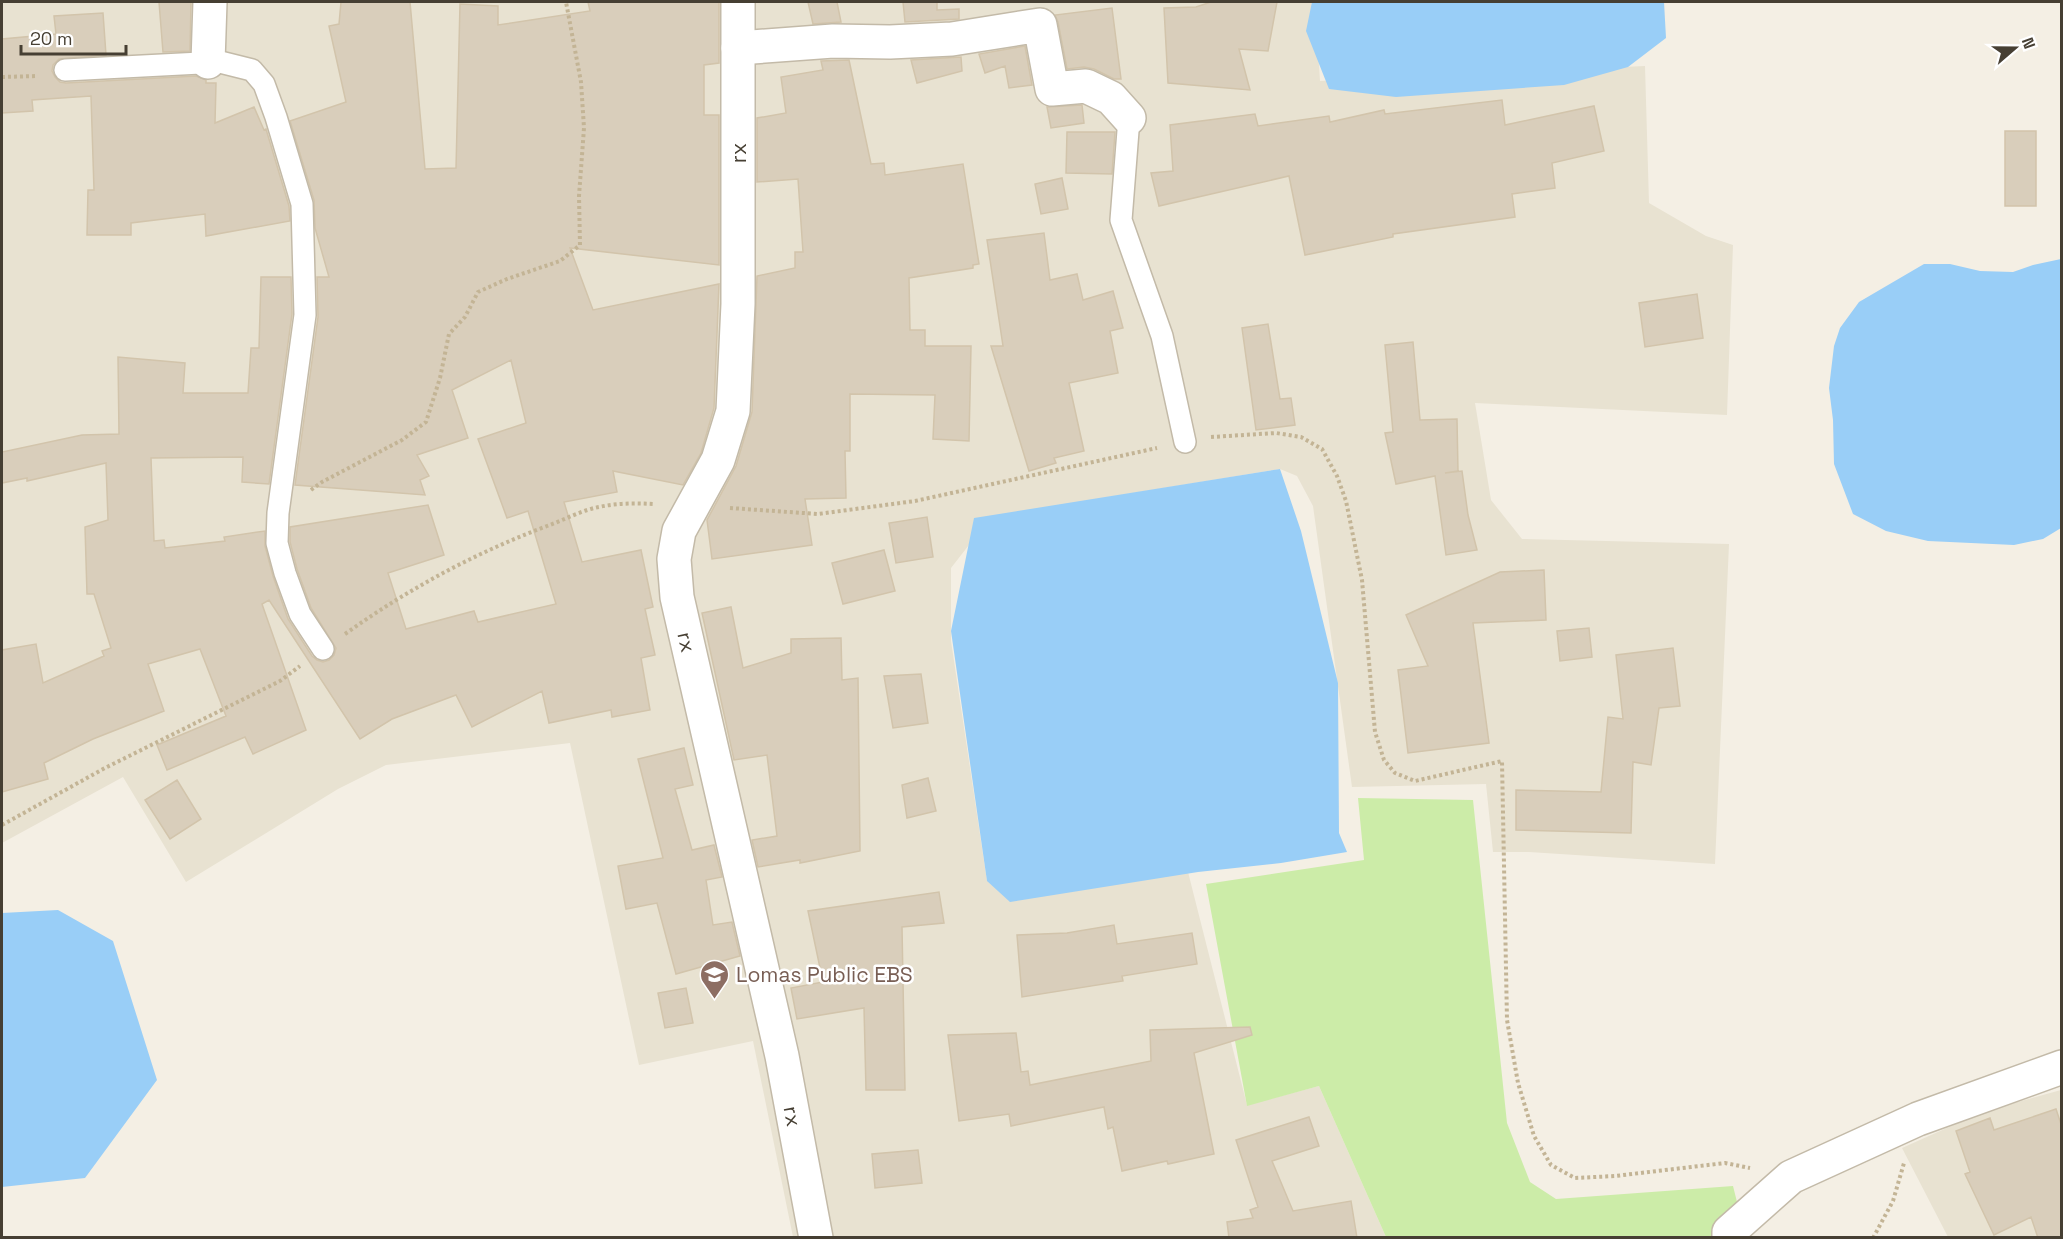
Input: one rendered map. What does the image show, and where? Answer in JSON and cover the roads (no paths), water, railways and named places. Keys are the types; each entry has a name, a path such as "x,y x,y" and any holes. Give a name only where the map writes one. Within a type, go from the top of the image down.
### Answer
{"street":[{"path":"208,62 210,2"},
{"name":"rx","path":"738,2 738,304 733,411 718,460 679,531 675,559 677,597 696,689 782,1056 816,1238"},
{"path":"738,48 833,40 890,42 952,39 1040,25 1052,89 1086,87 1111,98 1129,118"},
{"path":"1729,1238 1729,1232 1791,1177 1918,1119 2061,1067"}],"lane":[{"path":"65,70 220,62 252,70 264,84 302,204 305,315 278,513 277,543 300,614 323,649"},
{"path":"1129,118 1120,220 1162,336 1185,442"}],"water":[{"path":"1312,2 1664,2 1666,38 1628,67 1564,85 1396,97 1329,89 1306,31"},
{"path":"2061,259 2061,528 2043,539 2014,545 1928,541 1886,531 1853,514 1834,464 1833,420 1829,388 1834,346 1840,328 1859,302 1924,264 1950,264 1980,271 2013,272"},
{"path":"1280,469 1301,531 1338,683 1339,833 1347,852 1281,863 1198,872 1010,902 987,881 951,631 974,518"},
{"path":"58,910 113,941 157,1080 85,1178 2,1187 2,913"}],"place":[{"name":"Lomas Public EBS","path":"715,1000"}]}
